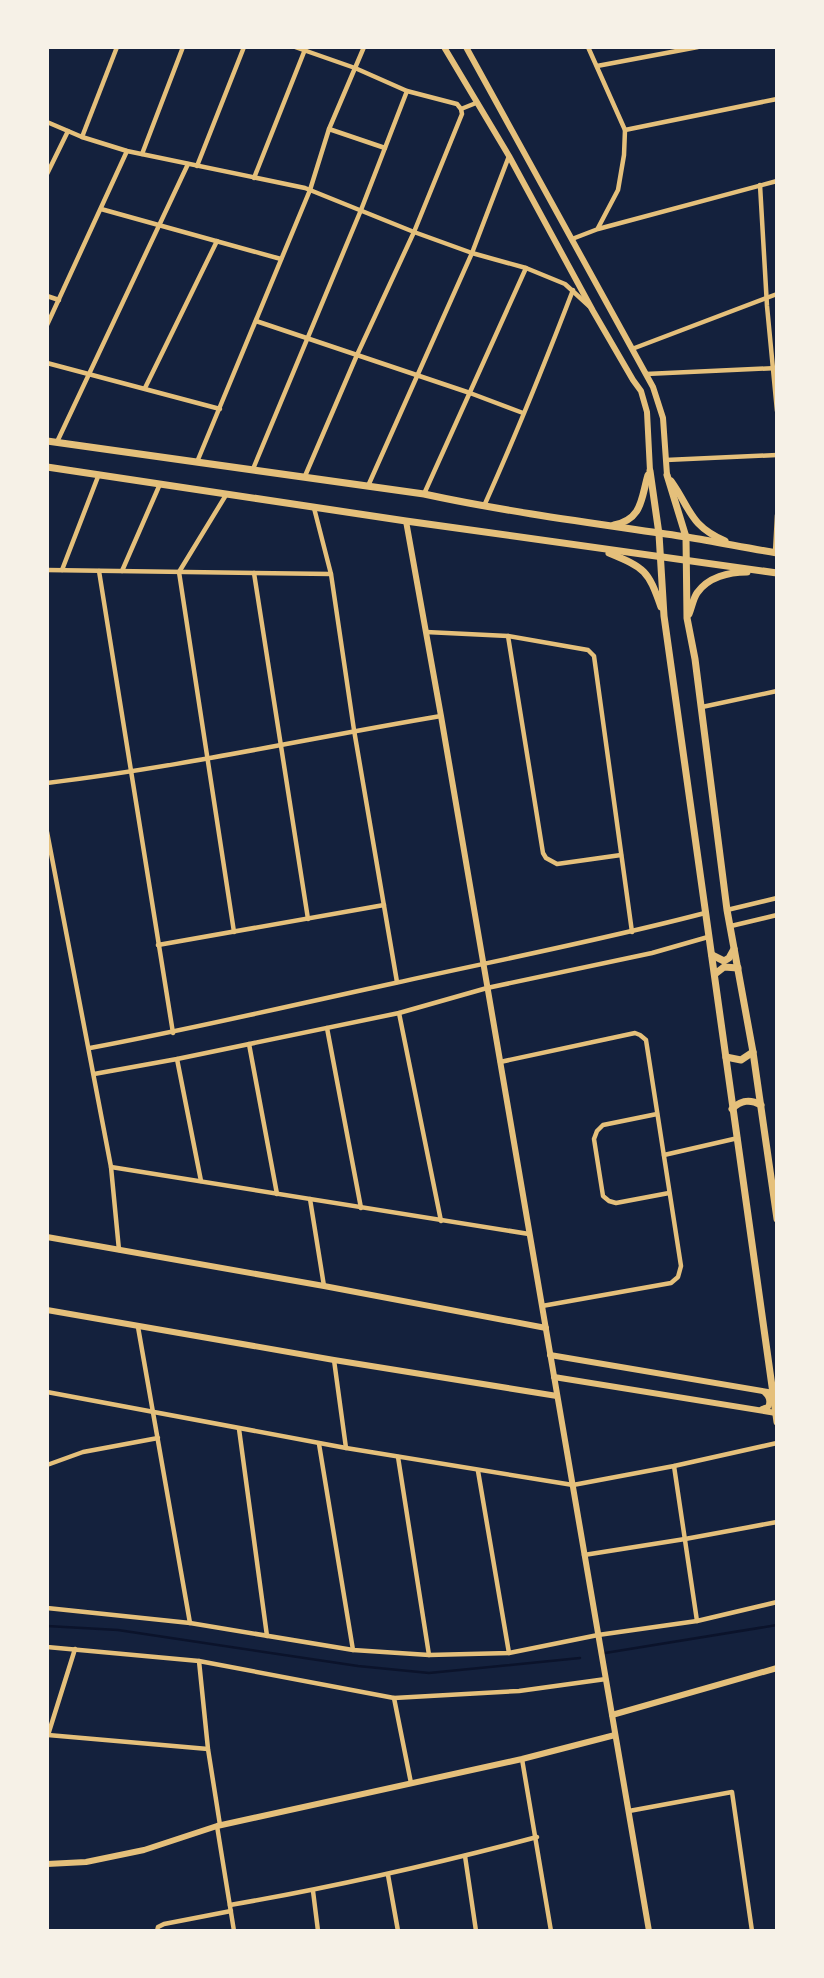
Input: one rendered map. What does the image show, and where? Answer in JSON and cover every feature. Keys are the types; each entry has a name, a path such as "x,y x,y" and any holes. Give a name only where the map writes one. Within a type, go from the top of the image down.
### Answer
{"main road":[{"path":"50,442 424,494 484,507 776,553"},
{"path":"47,467 686,562 777,573"},
{"path":"595,525 619,524 633,516 642,502 650,471"},
{"path":"650,471 659,534 664,616 777,1422"},
{"path":"667,475 686,537 687,618 702,707 727,910 754,1052 777,1219"},
{"path":"667,475 692,519 700,527 723,540 756,549"},
{"path":"599,549 643,569 651,580 664,616"},
{"path":"687,618 697,593 713,579 729,573 763,571"},
{"path":"712,955 724,961 734,949"},
{"path":"715,974 724,967 738,968"},
{"path":"726,1057 741,1060 754,1052"},
{"path":"732,1109 746,1101 761,1105"}],"street":[{"path":"82,137 117,47"},
{"path":"142,154 183,47"},
{"path":"197,166 244,47"},
{"path":"295,47 355,68 407,91 457,104 462,114 414,232 305,477"},
{"path":"197,463 310,190 329,129 363,47"},
{"path":"444,47 509,156 593,311 641,391 647,412 650,471"},
{"path":"466,47 646,374 662,409 667,475"},
{"path":"588,47 625,130 618,190 598,229"},
{"path":"597,66 698,47"},
{"path":"254,178 306,49"},
{"path":"253,469 407,91"},
{"path":"625,130 777,99"},
{"path":"461,108 476,103"},
{"path":"47,122 82,137 142,154 310,190 414,232 472,253 526,268 565,284 593,311"},
{"path":"329,129 385,148"},
{"path":"47,174 68,131"},
{"path":"47,325 127,150"},
{"path":"367,486 472,253 509,156"},
{"path":"50,442 88,373 188,164"},
{"path":"572,239 598,229 777,181"},
{"path":"760,185 777,411"},
{"path":"101,209 281,259"},
{"path":"145,388 217,241"},
{"path":"556,281 569,281 569,265"},
{"path":"424,494 526,268"},
{"path":"484,507 514,440 573,290"},
{"path":"632,349 777,294"},
{"path":"47,296 59,300"},
{"path":"256,321 470,393 523,414"},
{"path":"47,363 220,409"},
{"path":"646,374 775,368"},
{"path":"666,460 777,455"},
{"path":"62,570 99,474"},
{"path":"122,571 160,484"},
{"path":"226,494 179,572 234,932"},
{"path":"314,507 331,574 354,730 397,982"},
{"path":"776,553 777,515"},
{"path":"405,521 441,716 649,1931"},
{"path":"47,570 331,574"},
{"path":"99,570 173,1033"},
{"path":"254,573 308,919"},
{"path":"426,632 508,636 588,650 594,656 632,932"},
{"path":"508,636 543,853 557,864 621,855"},
{"path":"702,707 777,691"},
{"path":"47,783 130,773 441,716"},
{"path":"47,832 111,1167 119,1250"},
{"path":"727,910 777,898"},
{"path":"158,945 384,905"},
{"path":"90,1048 173,1033 632,932 706,913"},
{"path":"730,926 777,915"},
{"path":"94,1073 177,1059 399,1013 487,988 652,953 710,937"},
{"path":"399,1013 441,1221"},
{"path":"327,1028 361,1208"},
{"path":"500,1062 635,1033 646,1040 681,1266 678,1277 671,1283 542,1306"},
{"path":"249,1044 277,1194"},
{"path":"177,1059 201,1181"},
{"path":"657,1114 603,1125 594,1139 603,1196 609,1201 616,1203 669,1192"},
{"path":"664,1154 738,1139"},
{"path":"111,1167 529,1234"},
{"path":"310,1199 324,1286"},
{"path":"47,1237 546,1328"},
{"path":"47,1310 557,1396"},
{"path":"138,1327 190,1623"},
{"path":"550,1355 774,1393"},
{"path":"334,1360 346,1448"},
{"path":"554,1377 776,1413"},
{"path":"756,1409 768,1407 770,1402 765,1393 758,1390"},
{"path":"47,1392 319,1444 573,1485 777,1443"},
{"path":"239,1429 267,1636"},
{"path":"47,1465 83,1452 158,1438"},
{"path":"319,1444 353,1650"},
{"path":"398,1457 429,1655"},
{"path":"674,1466 697,1621"},
{"path":"478,1471 509,1653"},
{"path":"584,1555 777,1522"},
{"path":"47,1608 190,1623 353,1650 429,1655 509,1653 598,1635 697,1621 777,1602"},
{"path":"47,1647 199,1661 394,1698 519,1691 606,1679"},
{"path":"75,1648 48,1736 208,1749"},
{"path":"199,1661 208,1749 234,1931"},
{"path":"612,1715 777,1668"},
{"path":"394,1698 411,1783"},
{"path":"47,1864 86,1862 144,1850 218,1825 522,1759 615,1735"},
{"path":"522,1759 551,1931"},
{"path":"629,1811 732,1792 752,1931"},
{"path":"157,1931 158,1927 164,1924 388,1875 537,1837"},
{"path":"464,1856 476,1931"},
{"path":"388,1875 398,1931"},
{"path":"313,1891 318,1931"}],"waterway":[{"path":"605,1653 777,1625"},
{"path":"47,1626 118,1630 358,1666 429,1673 580,1658"}]}
